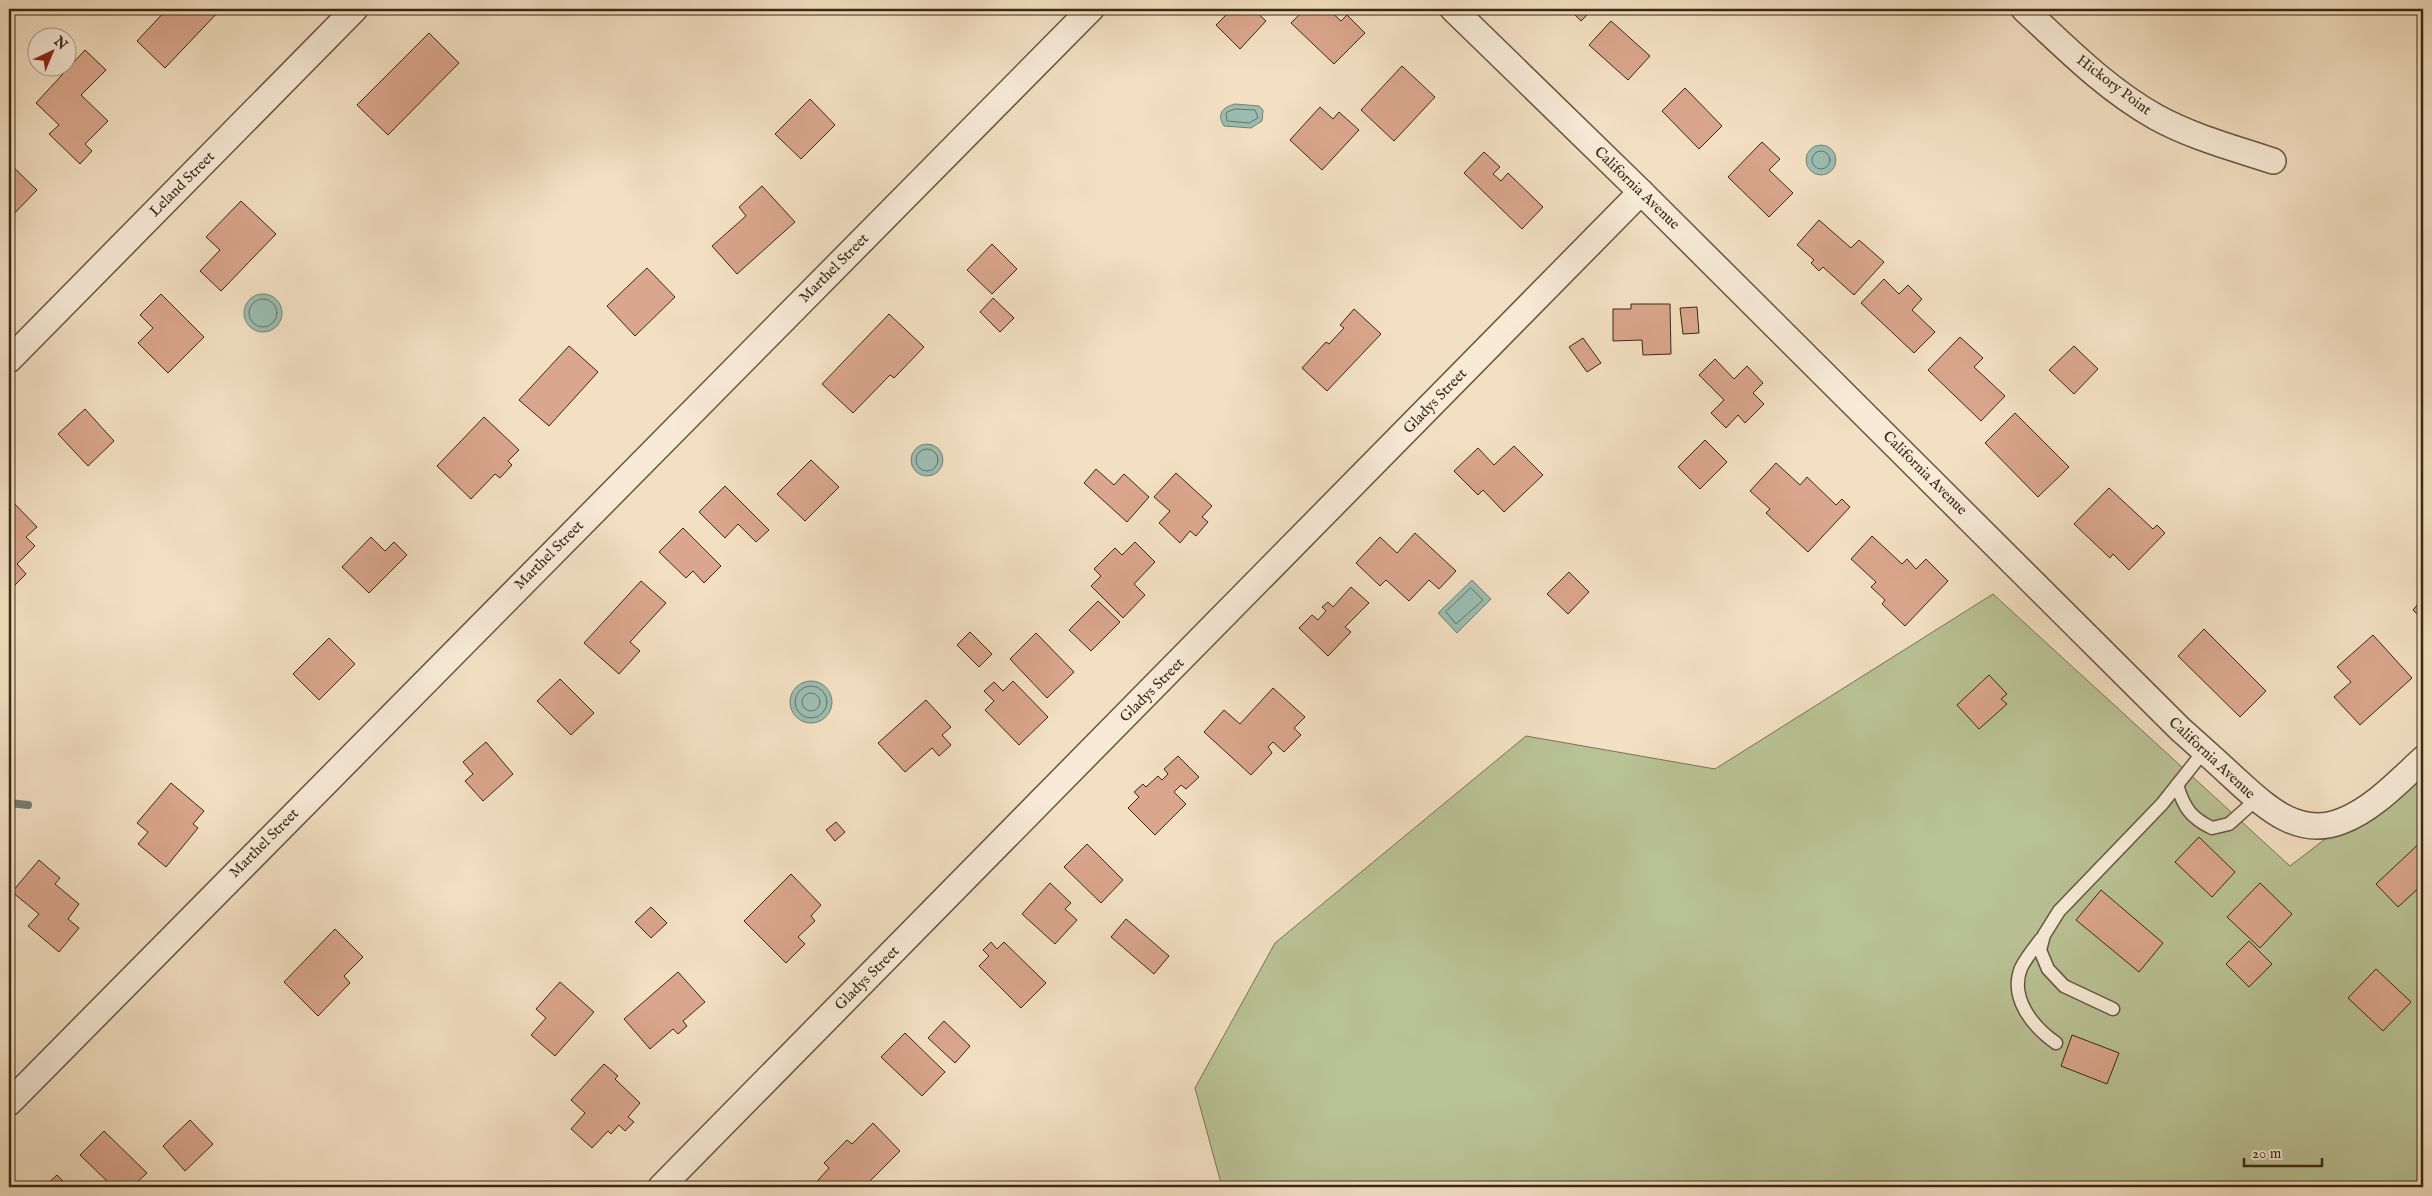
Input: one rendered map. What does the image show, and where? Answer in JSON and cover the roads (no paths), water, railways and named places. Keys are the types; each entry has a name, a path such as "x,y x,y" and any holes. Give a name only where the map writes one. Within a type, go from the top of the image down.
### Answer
{"street":[{"name":"Leland Street","path":"9,360 355,9"},
{"name":"Marthel Street","path":"9,1103 1091,9"},
{"name":"California Avenue","path":"1452,9 1641,192 2180,729 2257,799 2284,819 2304,826 2328,825 2356,814 2392,787 2423,760"},
{"name":"Hickory Point","path":"2024,9 2083,64 2134,104 2158,118 2207,139 2273,161"},
{"name":"Gladys Street","path":"661,1187 1641,192"}],"lane":[{"path":"2056,1043 2039,1030 2026,1014 2017,985 2021,968 2059,911 2162,804 2204,751"},
{"path":"2178,785 2182,803 2197,821 2212,828 2229,824 2257,799"},
{"path":"2044,935 2040,950 2048,969 2064,986 2113,1009"}],"water":[{"path":"1235,104 1259,106 1263,110 1262,121 1251,128 1224,126 1221,118 1222,112 1227,107"},
{"path":"1821,145 1831,150 1836,160 1831,170 1821,175 1811,170 1806,160 1811,150"},
{"path":"263,294 277,299 282,313 277,327 263,332 249,327 244,313 249,299"},
{"path":"927,444 933,445 938,449 942,454 942,466 938,471 933,475 927,476 921,475 916,471 912,466 911,460 912,454 916,449 921,445"},
{"path":"1472,580 1491,599 1457,633 1438,613"},
{"path":"811,681 826,687 832,702 826,717 811,723 796,717 790,702 796,687"}],"waterway":[{"path":"9,803 28,805"}]}
